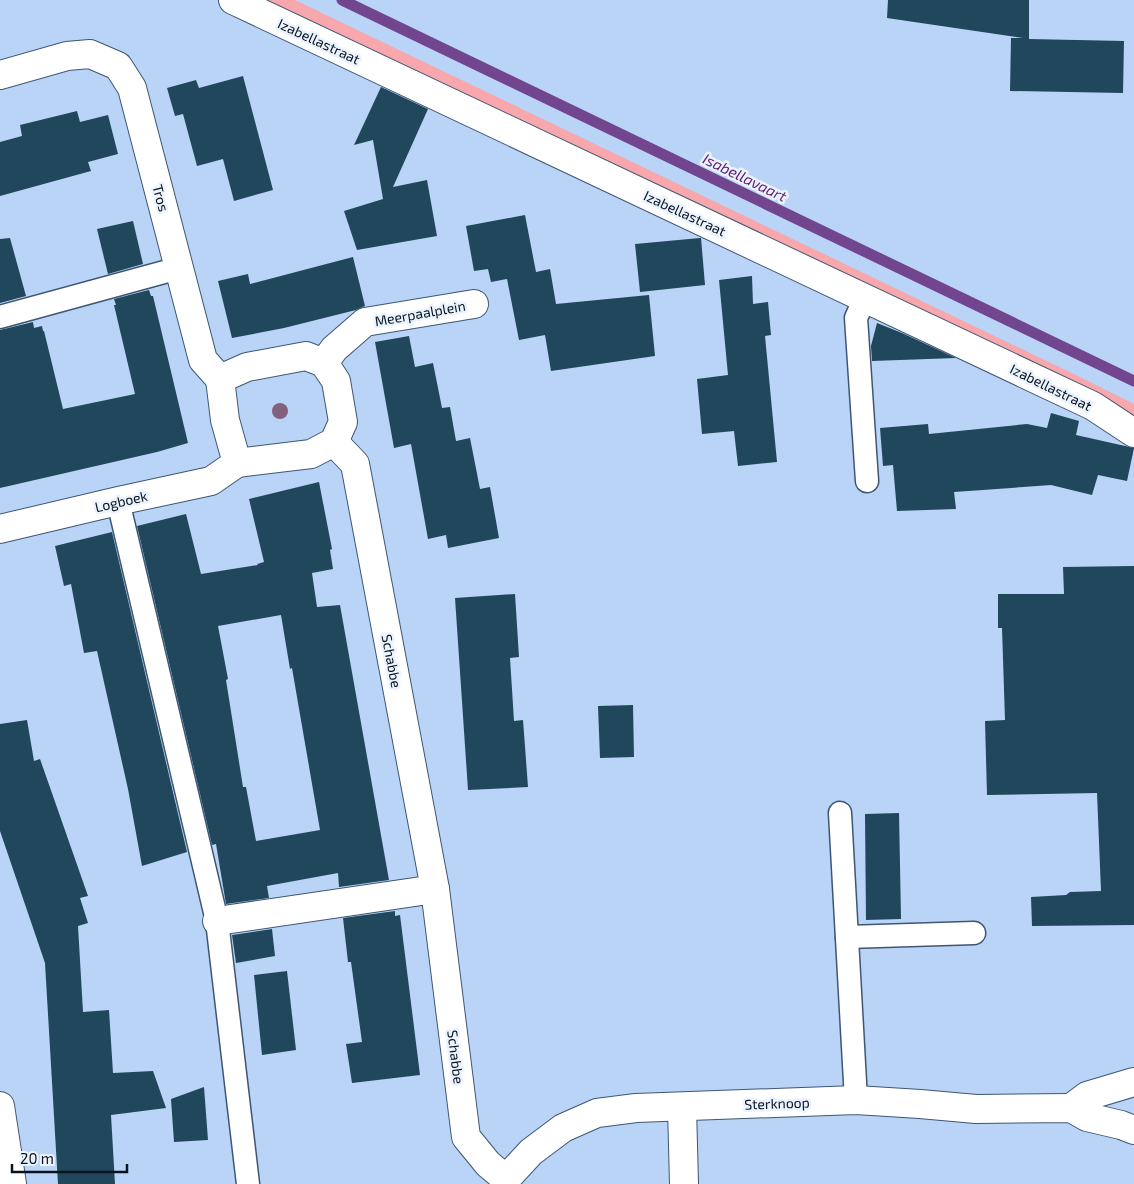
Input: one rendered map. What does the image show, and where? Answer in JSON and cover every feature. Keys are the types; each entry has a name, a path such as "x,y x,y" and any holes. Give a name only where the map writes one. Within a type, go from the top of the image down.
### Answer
{"street":[{"name":"Izabellastraat","path":"233,0 1093,406 1134,433"},
{"name":"Tros","path":"0,75 67,56 90,54 118,66 132,88 203,360 220,379"},
{"name":"Meerpaalplein","path":"324,363 334,349 365,322 474,304"},
{"path":"306,356 324,363 336,381 342,422 334,442 311,454 237,463 224,420 220,379 248,367 306,356"},
{"name":"Schabbe","path":"334,442 355,464 434,889 466,1137 505,1182"},
{"name":"Logboek","path":"0,529 211,481 237,463"},
{"path":"217,921 434,889"},
{"path":"1071,1108 1087,1096 1134,1082"},
{"name":"Sterknoop","path":"505,1182 531,1152 563,1128 597,1113 636,1108 856,1100 976,1108 1071,1108 1088,1117 1134,1130"},
{"path":"0,1106 12,1184"},
{"path":"682,1107 684,1184"}],"lane":[{"path":"0,317 179,268"},
{"path":"865,298 856,318 867,481"},
{"path":"118,501 217,921 248,1184"},
{"path":"840,813 856,1100"},
{"path":"846,937 974,933"}],"shaded area":[{"path":"255,0 295,0 1134,404 1134,422"}],"building":[{"path":"888,0 1029,0 1029,39 1124,41 1123,93 1010,91 1011,38 1023,38 887,18"},
{"path":"243,76 273,190 234,201 223,159 197,166 183,114 175,116 167,88 196,80 199,88"},
{"path":"381,87 428,109 393,187 427,180 437,236 357,250 344,211 383,199 373,140 354,145"},
{"path":"77,111 80,122 108,115 118,154 88,162 91,171 0,196 0,142 22,136 20,125"},
{"path":"525,215 536,272 550,269 556,304 649,295 655,356 551,371 545,335 519,340 507,279 491,282 488,269 474,271 466,226"},
{"path":"133,221 143,264 108,274 97,229"},
{"path":"10,238 26,296 0,303 0,239"},
{"path":"701,238 705,285 640,292 635,244"},
{"path":"353,257 365,306 356,310 284,328 232,338 218,281 248,274 250,284"},
{"path":"752,276 753,304 768,302 771,335 765,336 777,462 738,466 734,431 702,434 697,379 728,375 719,280"},
{"path":"149,290 151,296 153,296 188,443 157,452 0,488 0,330 33,322 34,328 42,326 63,409 135,394 114,299"},
{"path":"877,323 956,358 872,361 871,346"},
{"path":"409,336 415,367 433,363 442,408 450,407 456,441 470,438 480,489 490,487 499,538 448,548 446,535 428,539 411,444 394,448 375,342"},
{"path":"1051,413 1079,421 1076,435 1134,448 1127,481 1098,475 1092,495 1051,485 954,492 956,509 897,511 893,465 883,466 880,428 928,424 929,434 1027,424 1047,428"},
{"path":"319,482 332,549 330,550 333,569 312,573 317,607 340,605 389,880 339,887 338,873 267,886 269,898 226,904 216,844 212,845 137,526 186,514 201,574 258,565 264,562 249,499","holes":["281,615 290,669 292,668 320,830 256,841 246,787 243,787 226,680 228,679 218,626"]},
{"path":"112,532 187,852 142,866 128,789 97,651 84,653 71,584 64,586 55,546"},
{"path":"1134,566 1134,925 1032,926 1031,897 1066,895 1070,892 1101,891 1097,793 987,795 985,721 1005,720 1002,628 998,628 998,594 1064,594 1063,567"},
{"path":"515,594 519,657 510,658 514,721 523,720 528,787 468,790 455,598"},
{"path":"633,705 634,757 600,758 598,706"},
{"path":"27,720 34,761 40,759 88,896 80,898 88,923 78,926 83,1012 109,1010 113,1073 153,1071 166,1108 111,1115 115,1184 58,1184 45,963 0,831 0,724"},
{"path":"899,813 901,919 866,920 865,814"},
{"path":"395,911 395,916 400,915 420,1075 352,1083 346,1044 362,1042 351,962 348,962 343,918"},
{"path":"272,929 275,956 236,963 232,935"},
{"path":"287,971 296,1050 262,1055 254,975"},
{"path":"204,1087 208,1140 174,1142 171,1099"}],"waterway":[{"name":"Isabellavaart","path":"342,0 1134,381"}]}
